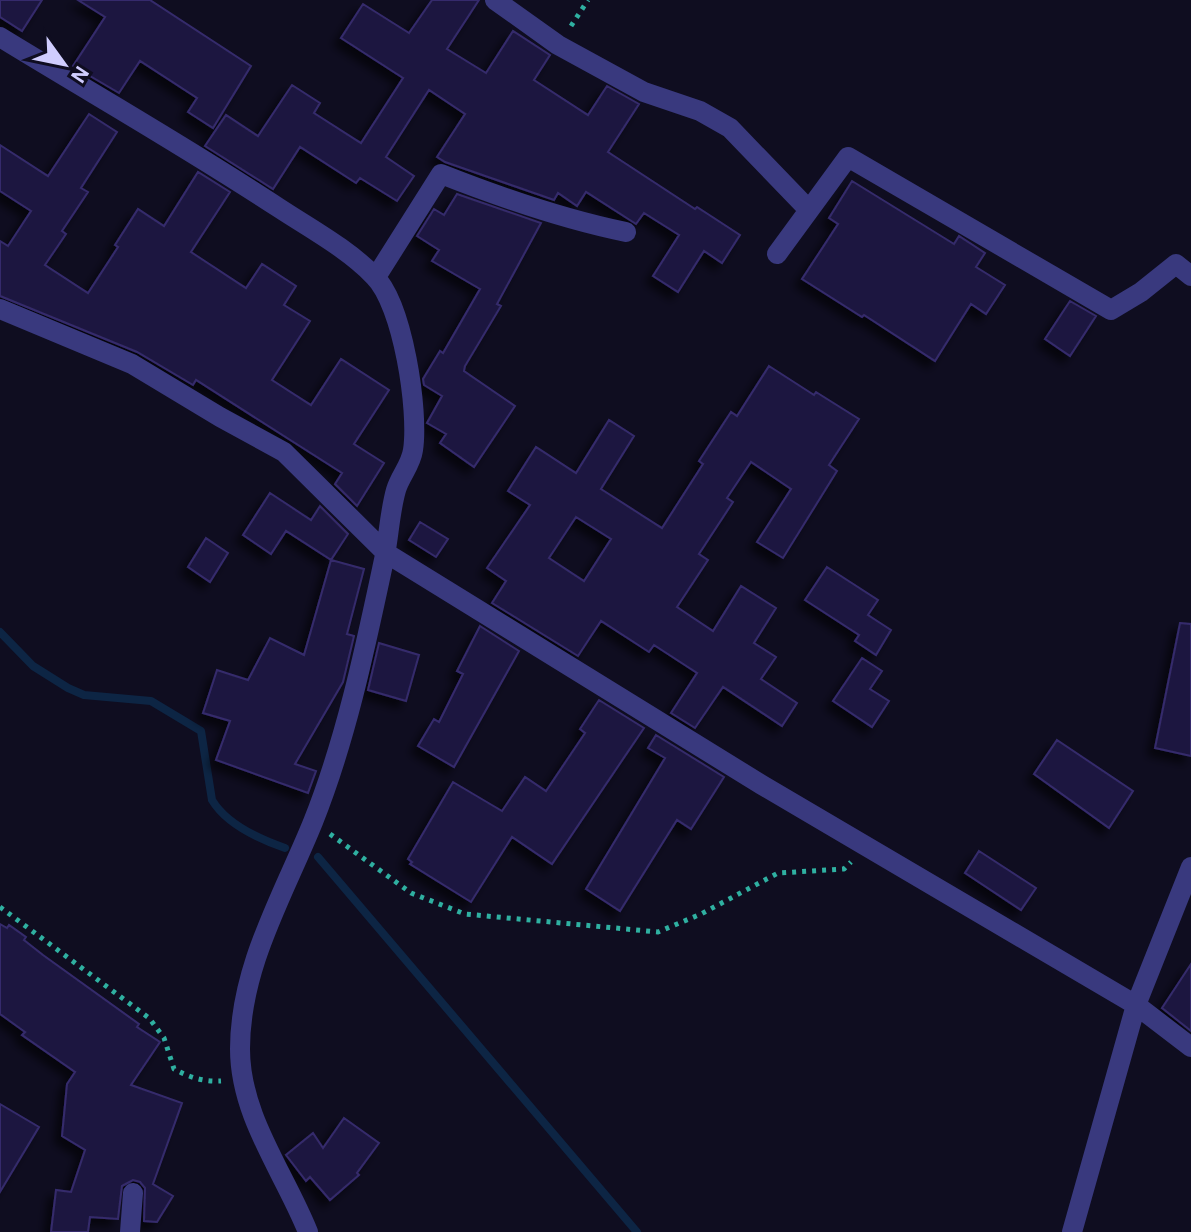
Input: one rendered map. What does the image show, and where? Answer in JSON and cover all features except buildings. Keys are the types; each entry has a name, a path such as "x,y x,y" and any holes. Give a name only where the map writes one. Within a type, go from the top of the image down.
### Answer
{"street":[{"path":"495,0 558,45 644,92 700,111 730,128 809,210"},
{"path":"0,37 249,188 317,233 376,277 399,331 414,408 413,455 396,489 386,553 348,715 313,821 260,944 242,1017 242,1079 252,1113 301,1230"},
{"path":"777,254 848,157 1111,310 1141,292 1176,264 1191,276"},
{"path":"376,277 441,174 571,221 626,232"},
{"path":"0,309 132,364 284,452 386,553 868,848 1136,1005 1191,1047"},
{"path":"1072,1232 1136,1005 1191,867"},
{"path":"130,1232 133,1193"}],"path":[{"path":"558,45 588,0"},
{"path":"313,821 411,893 465,914 658,932 701,914 778,873 844,869 868,848"},
{"path":"0,907 149,1018 164,1038 174,1069 209,1082 242,1079"}],"waterway":[{"path":"0,632 33,666 68,688 84,695 151,701 201,731 212,800 218,809 235,824 285,848"},
{"path":"318,857 637,1232"}]}
